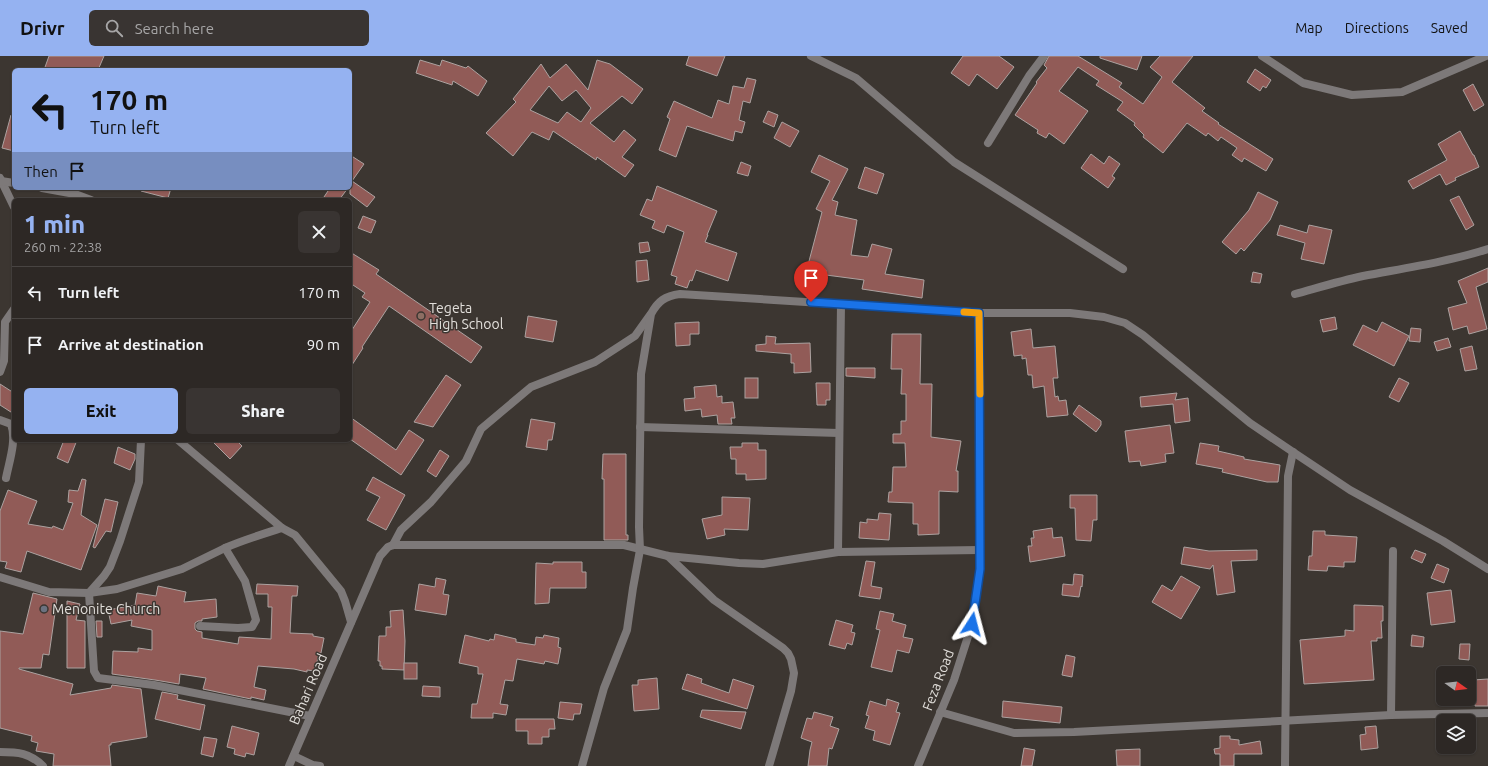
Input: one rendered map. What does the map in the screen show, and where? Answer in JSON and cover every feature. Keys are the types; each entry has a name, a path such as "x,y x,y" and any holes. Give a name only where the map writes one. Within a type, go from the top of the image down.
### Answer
{"street":[{"path":"811,56 856,78 954,162 1123,269"},
{"path":"988,142 1029,76 1044,56"},
{"path":"1262,56 1303,83 1352,95 1402,92 1486,56"},
{"path":"1,180 12,183"},
{"path":"1,180 12,203"},
{"path":"53,190 75,194 86,198"},
{"path":"1295,294 1361,276 1425,266 1467,256 1488,249"},
{"path":"980,550 838,552 763,564 668,556 624,545 394,545 401,530 431,502 466,461 481,429 532,387 595,362 635,336 655,306 662,299 671,295 680,294 979,313 1070,313 1104,316 1124,323 1143,335 1250,423 1350,490 1443,541 1488,569"},
{"path":"838,552 841,304"},
{"path":"0,372 4,361 3,323 12,312"},
{"name":"Feza Road","path":"918,766 954,680 972,624 980,569 979,313"},
{"path":"582,766 604,688 627,630 640,550 641,374 651,314"},
{"path":"0,420 11,424 12,427"},
{"path":"640,427 839,433"},
{"path":"6,478 12,442"},
{"path":"141,442 139,482 120,541 110,567 89,593 94,671 98,678 154,685 310,716"},
{"path":"180,442 282,528 294,535 341,591 346,601 351,622"},
{"path":"1285,766 1288,476 1293,452"},
{"path":"0,577 49,592 89,593 117,589 182,569 225,548 238,544 252,537 282,528"},
{"name":"Bahari Road","path":"289,766 380,556 388,547 394,545"},
{"path":"200,626 238,628 252,627 256,620 245,582 225,548"},
{"path":"1391,715 1393,551"},
{"path":"668,556 714,600 783,648 791,659 794,673 791,691 769,766"},
{"path":"940,712 1014,733 1074,732 1391,715 1488,713"},
{"path":"0,752 16,752 35,758 43,766"},
{"path":"294,756 313,765 320,766"}],"building":[{"path":"49,56 104,56 99,68 45,68"},
{"path":"689,56 725,56 717,76 686,65"},
{"path":"963,56 999,56 1014,67 997,89 977,74 969,86 951,73"},
{"path":"1049,56 1078,56 1122,83 1119,87 1143,104 1162,77 1150,67 1160,56 1193,56 1172,82 1205,108 1202,111 1219,123 1218,124 1273,159 1266,171 1244,158 1242,162 1232,155 1237,148 1221,137 1218,141 1208,133 1206,136 1187,123 1163,153 1143,137 1144,135 1134,125 1135,123 1117,110 1123,102 1096,85 1099,81 1078,67 1059,91 1088,111 1064,144 1049,133 1046,138 1037,133 1038,130 1015,115 1037,83 1036,82 1047,68 1044,65"},
{"path":"1100,56 1142,56 1137,70 1100,58"},
{"path":"420,60 440,66 442,60 466,68 468,66 487,81 478,96 453,81 452,85 416,73"},
{"path":"597,60 610,64 643,89 632,104 622,96 590,123 614,142 624,130 636,140 622,157 634,165 625,177 597,157 596,160 553,131 549,140 532,132 513,156 486,133 516,102 513,99 541,64 550,78 566,64 588,90","holes":["549,86 562,101 576,90 591,108 581,122 567,112 558,123 530,110"]},
{"path":"1255,69 1271,80 1266,88 1263,86 1260,91 1247,82"},
{"path":"747,78 756,80 750,103 743,101 739,120 745,122 742,133 735,131 733,141 687,126 676,157 659,150 670,119 667,117 674,101 712,118 718,100 729,104 733,86 744,88"},
{"path":"1473,84 1484,105 1474,111 1463,90"},
{"path":"768,111 778,115 774,127 763,122"},
{"path":"11,115 12,150 2,148"},
{"path":"782,122 799,131 790,147 774,138"},
{"path":"1460,131 1479,167 1455,178 1456,180 1446,185 1440,174 1413,189 1408,181 1447,160 1438,144"},
{"path":"1091,154 1104,164 1109,156 1120,164 1112,176 1115,178 1108,188 1081,168"},
{"path":"819,155 848,169 832,200 838,202 835,215 857,220 851,255 868,257 872,244 892,249 885,274 924,280 922,298 862,289 864,280 826,275 826,270 808,265 822,212 816,209 830,181 811,172"},
{"path":"352,156 364,164 352,181"},
{"path":"741,162 751,166 748,176 737,173"},
{"path":"865,167 884,174 877,194 858,188"},
{"path":"352,181 375,197 367,207 350,194 350,190 352,190"},
{"path":"657,186 717,211 705,242 737,253 728,281 696,270 692,281 690,280 687,288 675,284 677,277 671,275 684,232 667,225 664,233 652,228 655,221 640,215 647,199 652,201"},
{"path":"141,190 170,190 168,198"},
{"path":"329,190 346,190 340,198 323,198"},
{"path":"1258,192 1278,202 1270,220 1244,251 1241,248 1236,254 1222,242 1249,210"},
{"path":"1459,196 1474,225 1466,230 1450,200"},
{"path":"363,216 376,221 371,233 358,228"},
{"path":"1280,225 1307,233 1309,225 1332,230 1324,264 1301,259 1305,243 1277,235"},
{"path":"648,242 650,251 640,253 639,243"},
{"path":"352,253 379,270 376,274 482,347 471,363 389,306 352,365 352,330 370,302 362,297 365,293 352,284"},
{"path":"647,260 649,280 637,282 636,261"},
{"path":"1488,268 1488,282 1476,287 1487,329 1469,334 1467,326 1453,330 1448,308 1467,303 1458,281"},
{"path":"1253,272 1262,274 1260,283 1251,282"},
{"path":"528,316 557,321 553,342 525,337"},
{"path":"1335,317 1337,329 1323,332 1320,320"},
{"path":"699,322 699,334 690,334 690,345 676,346 675,323"},
{"path":"1382,322 1409,336 1394,366 1353,345 1363,325 1377,332"},
{"path":"1411,328 1421,329 1420,342 1409,341"},
{"path":"1031,329 1033,348 1055,346 1058,378 1053,378 1055,397 1058,396 1059,401 1066,400 1068,415 1047,417 1044,386 1033,388 1032,375 1028,375 1026,358 1022,359 1022,355 1014,356 1011,332"},
{"path":"892,334 921,334 920,384 932,384 931,437 961,441 956,471 958,471 958,492 939,491 939,534 918,535 918,524 913,524 913,503 888,502 889,492 892,492 893,467 906,467 905,443 893,443 893,434 901,434 901,421 906,421 906,394 901,394 902,369 891,369"},
{"path":"766,336 776,337 775,344 810,343 811,372 794,373 794,363 791,363 791,354 756,351 756,345 766,344"},
{"path":"1448,338 1451,347 1437,351 1434,342"},
{"path":"1472,346 1477,369 1465,371 1460,349"},
{"path":"846,368 875,368 875,378 846,376"},
{"path":"446,375 461,385 433,427 414,422"},
{"path":"745,378 758,378 758,398 745,398"},
{"path":"1399,378 1409,383 1399,402 1389,397"},
{"path":"816,383 830,383 830,400 826,400 826,405 817,405"},
{"path":"0,384 12,392 12,413 0,405"},
{"path":"716,385 717,397 722,396 722,403 733,402 735,418 731,418 732,424 718,424 717,415 702,417 701,409 685,411 684,399 695,398 694,387"},
{"path":"1177,393 1175,400 1188,398 1190,421 1175,423 1173,404 1141,407 1140,397"},
{"path":"1079,405 1101,421 1101,425 1096,432 1073,414"},
{"path":"352,418 396,450 409,430 424,440 401,475 352,440"},
{"path":"531,419 555,423 552,440 548,440 547,450 526,447"},
{"path":"1170,425 1174,453 1165,454 1166,462 1141,466 1140,461 1129,462 1125,431"},
{"path":"63,442 76,442 68,463 57,458"},
{"path":"213,442 238,442 242,446 230,459"},
{"path":"742,443 758,443 758,450 766,450 766,479 746,480 746,474 736,474 736,459 731,459 730,447 742,447"},
{"path":"1200,443 1219,446 1218,451 1244,457 1244,459 1280,465 1278,482 1267,482 1222,472 1223,469 1196,464"},
{"path":"118,447 135,454 135,459 130,470 114,463"},
{"path":"440,450 449,456 436,477 427,471"},
{"path":"603,454 626,454 626,535 628,535 628,540 604,540 604,479 602,479"},
{"path":"373,477 405,495 386,530 367,520 380,497 366,490"},
{"path":"82,479 86,480 81,515 97,525 81,570 27,551 21,572 5,568 7,562 0,561 0,511 8,490 37,501 28,524 52,528 53,526 63,530 73,503 68,502 69,490 78,491"},
{"path":"1070,495 1097,495 1097,520 1093,520 1091,541 1076,540 1075,508 1070,508"},
{"path":"722,497 750,498 748,530 724,529 725,535 707,539 702,519 722,515"},
{"path":"105,499 118,502 111,532 106,531 95,548 93,547"},
{"path":"879,513 891,514 889,540 859,538 860,522 867,523 867,519 878,520"},
{"path":"1052,528 1053,538 1062,537 1065,556 1030,562 1028,546 1032,546 1031,538 1034,538 1033,531"},
{"path":"1313,531 1325,531 1325,535 1357,537 1355,562 1344,562 1344,567 1328,566 1327,571 1308,570 1309,556 1312,556"},
{"path":"1184,547 1209,551 1257,550 1257,560 1231,561 1235,592 1217,595 1213,565 1210,569 1181,564"},
{"path":"1415,550 1426,554 1422,563 1411,558"},
{"path":"866,561 875,562 871,586 882,588 880,599 859,596"},
{"path":"553,562 582,562 582,572 586,572 586,588 550,588 549,603 535,604 536,563 553,564"},
{"path":"1437,564 1449,569 1444,583 1431,578"},
{"path":"1074,574 1083,575 1079,597 1062,595 1063,584 1073,585"},
{"path":"1181,576 1200,587 1181,619 1152,602 1162,585 1172,591"},
{"path":"436,578 446,580 443,594 449,595 446,615 415,610 419,584 435,587"},
{"path":"257,584 298,586 297,596 292,596 290,633 313,634 313,636 324,638 315,671 307,670 307,672 294,669 258,666 254,687 266,690 264,700 251,697 251,699 203,689 206,678 180,674 179,684 112,674 113,651 138,652 138,648 152,650 152,630 131,626 132,620 111,624 108,610 135,605 137,593 156,596 158,586 186,592 184,602 216,599 217,617 202,619 202,621 195,623 195,629 202,632 202,638 238,644 239,637 271,639 272,607 268,607 268,594 256,594"},
{"path":"1451,590 1455,622 1431,625 1427,593"},
{"path":"33,593 57,599 49,655 43,654 41,668 19,669 73,684 70,695 111,688 112,685 141,689 147,737 111,743 111,745 109,745 111,766 53,766 54,754 36,751 38,743 31,741 32,736 0,728 0,631 23,634"},
{"path":"67,601 80,604 76,620 85,621 85,668 67,668"},
{"path":"1354,605 1383,606 1383,621 1381,621 1382,638 1377,638 1377,641 1371,641 1374,680 1304,684 1300,640 1345,636 1345,630 1354,631"},
{"path":"403,610 405,641 404,670 382,669 382,666 380,666 380,661 378,661 379,636 386,636 386,627 391,627 390,611"},
{"path":"880,611 894,614 892,621 906,625 903,637 913,639 909,653 897,650 892,672 871,667 880,630 876,629"},
{"path":"836,620 853,625 851,632 855,633 852,645 847,643 845,649 829,645"},
{"path":"96,621 102,621 102,637 97,637"},
{"path":"495,634 516,639 516,642 535,645 536,637 543,638 544,635 559,638 558,647 561,648 558,664 545,661 544,664 517,659 513,681 505,680 500,704 508,705 506,715 493,713 493,718 471,718 472,704 477,704 483,674 478,674 478,667 459,663 465,635 489,641 490,639 494,640"},
{"path":"1412,635 1424,637 1423,647 1411,646"},
{"path":"1460,644 1470,644 1469,660 1459,659"},
{"path":"1066,655 1075,657 1072,677 1062,675"},
{"path":"404,663 417,663 417,679 404,679"},
{"path":"687,674 702,679 701,683 729,693 733,679 754,686 747,709 682,689"},
{"path":"657,678 659,709 634,711 632,685 638,685 638,680"},
{"path":"1488,679 1488,706 1476,706 1476,680"},
{"path":"423,686 440,687 440,697 422,696"},
{"path":"162,692 178,695 177,699 205,705 200,730 155,719"},
{"path":"887,699 899,703 896,712 900,713 890,745 873,740 875,731 865,728 869,716 866,715 870,701 886,706"},
{"path":"1003,701 1062,707 1060,723 1002,717"},
{"path":"560,702 582,704 580,714 574,714 573,720 558,718"},
{"path":"702,710 746,712 741,729 700,717"},
{"path":"814,712 833,717 830,726 839,729 832,749 829,748 827,766 808,766 812,742 801,738 807,718 812,719"},
{"path":"516,719 554,719 555,729 549,729 549,737 542,737 542,744 528,744 528,731 516,731"},
{"path":"232,726 259,733 254,755 246,753 245,757 234,754 235,749 227,747"},
{"path":"1376,726 1378,748 1361,750 1360,735 1366,734 1365,727"},
{"path":"1220,736 1230,736 1230,739 1239,740 1239,745 1260,741 1262,754 1234,754 1234,766 1220,766 1220,754 1215,754 1214,749 1220,748"},
{"path":"204,737 217,739 213,757 201,754"},
{"path":"1024,748 1035,750 1032,766 1021,766"},
{"path":"1140,749 1140,766 1117,766 1116,750"}],"slow traffic":[{"path":"964,312 979,313 980,394"}],"place":[{"name":"Tegeta High School","path":"421,316"},
{"name":"Menonite Church","path":"44,609"}],"route":[{"path":"811,302 979,313 980,569 972,624"}]}
